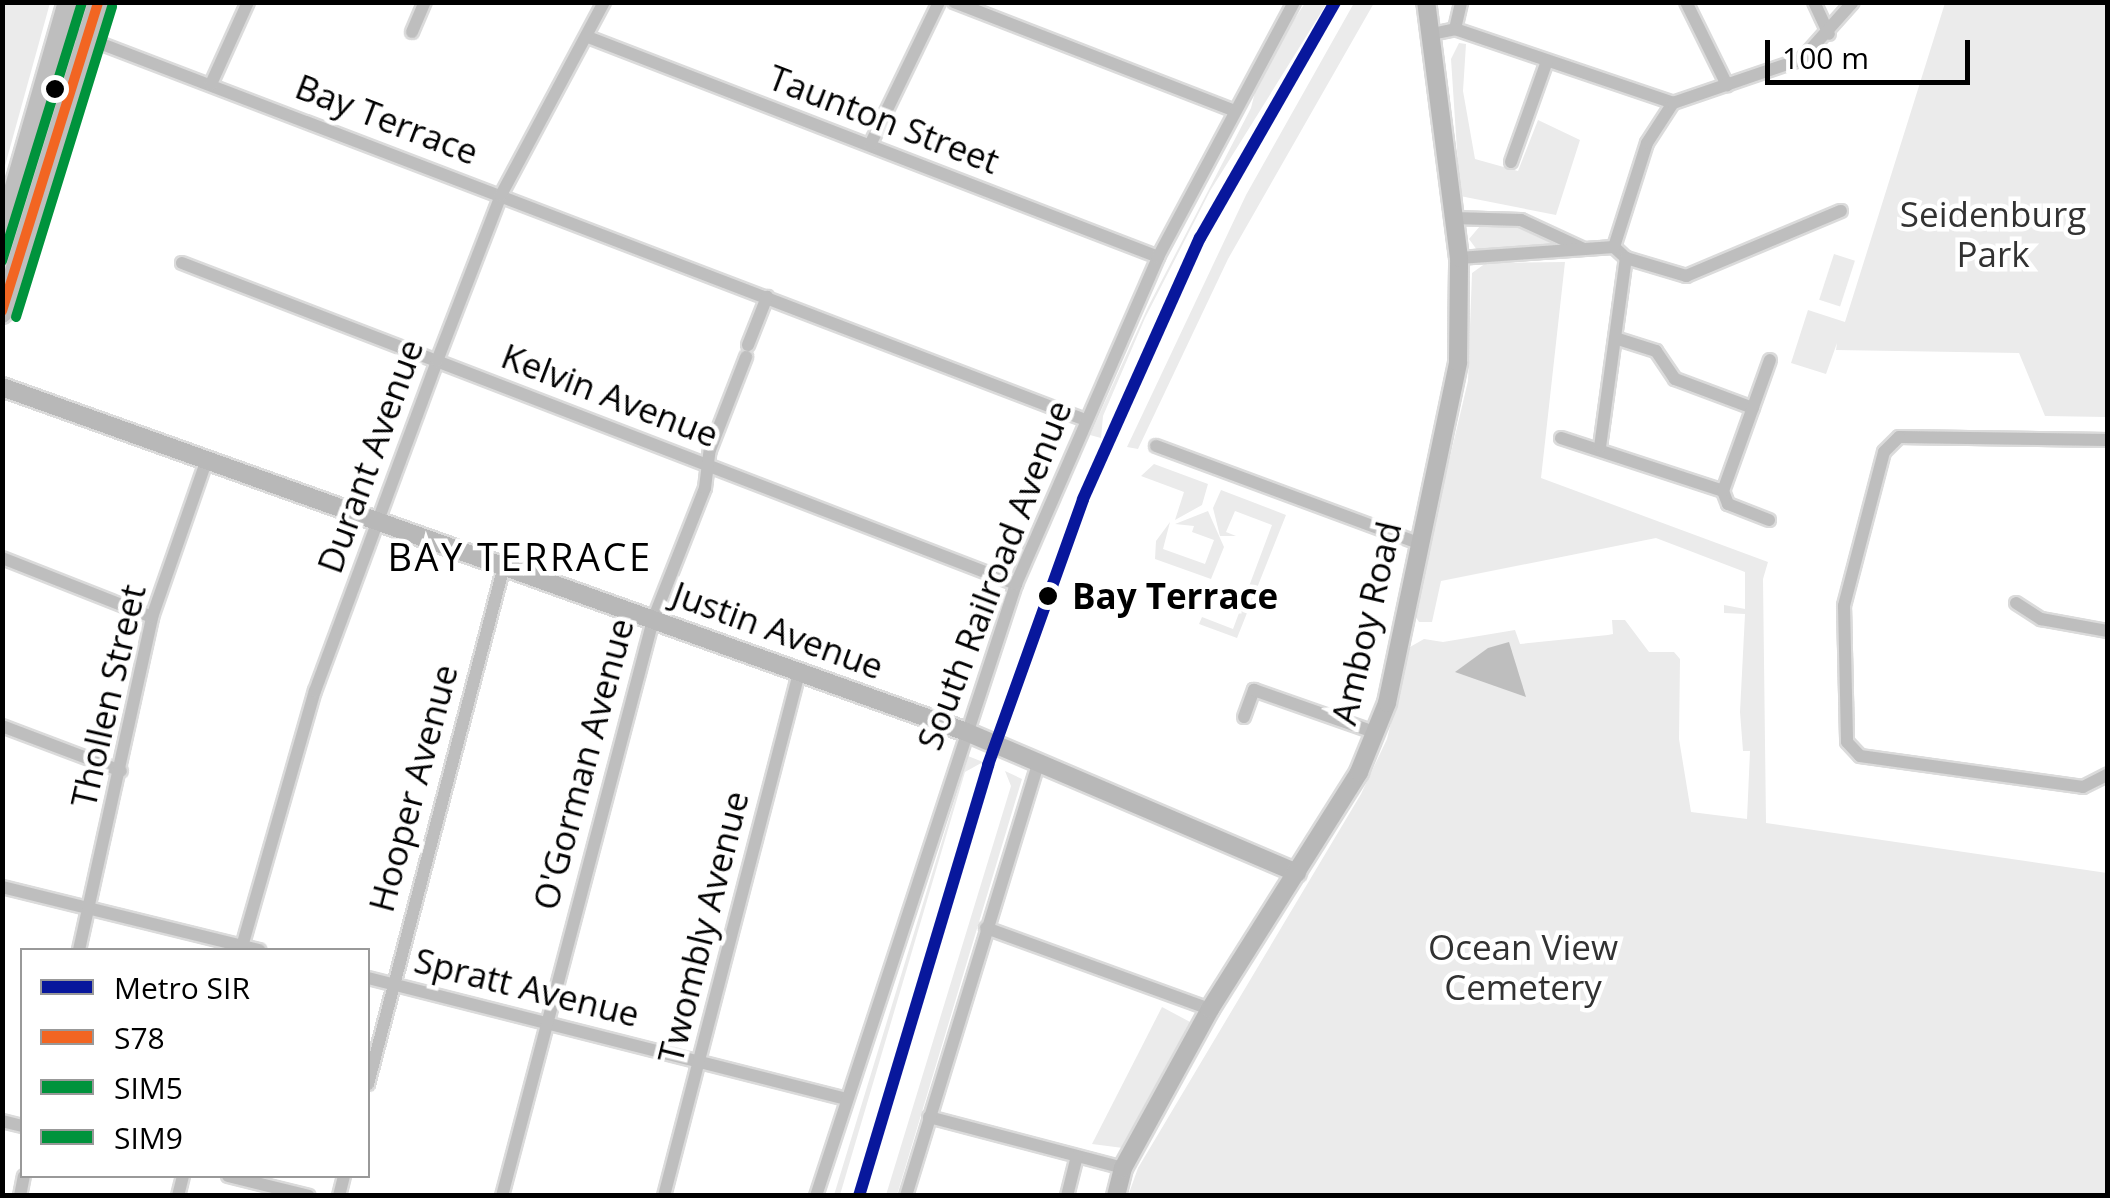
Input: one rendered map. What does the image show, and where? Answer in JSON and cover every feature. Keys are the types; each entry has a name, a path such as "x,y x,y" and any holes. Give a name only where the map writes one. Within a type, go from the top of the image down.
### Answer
{"main road":[{"path":"2,232 68,2"},
{"path":"2,313 98,2"}],"street":[{"path":"211,84 248,2"},
{"path":"412,32 425,2"},
{"name":"Durant Avenue","path":"241,948 310,706 501,194 604,2"},
{"path":"870,145 939,2"},
{"path":"954,2 1235,111"},
{"name":"South Railroad Avenue","path":"816,1196 964,731 1016,584 1083,419 1158,257 1294,2"},
{"name":"Amboy Road","path":"1116,1196 1123,1168 1210,1009 1297,873 1377,733 1454,396 1459,258 1426,2"},
{"path":"1455,29 1461,2"},
{"path":"1686,2 1727,85"},
{"path":"1814,2 1829,34"},
{"path":"1614,247 1648,143 1673,104 1799,60 1829,34 1852,2"},
{"name":"Bay Terrace","path":"60,28 1083,419"},
{"path":"1432,34 1455,29 1673,104"},
{"name":"Taunton Street","path":"588,37 1158,257"},
{"path":"1511,162 1547,61"},
{"path":"1459,258 1614,247 1626,258 1686,276 1840,212"},
{"path":"1454,218 1520,220 1584,248"},
{"path":"1600,446 1626,258"},
{"name":"Kelvin Avenue","path":"182,262 1016,584"},
{"name":"O'Gorman Avenue","path":"502,1196 544,1022 652,620 705,488 708,465 767,298"},
{"path":"1615,338 1656,350 1675,380 1753,408"},
{"path":"1770,360 1724,491 1728,504 1770,520"},
{"name":"Justin Avenue","path":"2,387 964,731 1297,873"},
{"path":"2108,440 1900,437 1884,452 1844,606 1845,720 1852,751 1870,759 2096,785 2108,774"},
{"path":"1560,438 1600,446 1724,491"},
{"path":"1156,446 1418,543"},
{"name":"Thollen Street","path":"79,948 152,617 207,459"},
{"path":"2,558 152,617"},
{"name":"Hooper Avenue","path":"370,1076 504,566"},
{"path":"2016,604 2040,619 2108,631"},
{"name":"Twombly Avenue","path":"664,1196 799,673"},
{"path":"1244,717 1254,690 1377,733"},
{"path":"2,726 121,772"},
{"path":"906,1196 1038,763"},
{"path":"2,887 241,948"},
{"path":"986,928 1210,1009"},
{"name":"Spratt Avenue","path":"370,978 846,1099"},
{"path":"928,1117 1123,1168"},
{"path":"1067,1196 1077,1156"},
{"path":"236,1178 309,1196"}],"green space":[{"path":"2,3 50,3 3,173"},
{"path":"1305,3 1327,3 1210,191 1145,318 1103,416 1101,438 1090,435 1148,307 1251,108 1260,72"},
{"path":"1354,3 1374,3 1228,259 1138,449 1127,447 1246,195"},
{"name":"Seidenburg Park","path":"1945,3 2107,3 2107,417 2045,416 2019,353 1836,350 1837,343 1826,374 1791,363 1808,310 1845,322"},
{"path":"1459,43 1466,44 1463,91 1475,159 1518,171 1538,120 1580,140 1556,215 1460,196 1451,59"},
{"path":"1480,226 1527,227 1562,243 1555,250 1477,250 1469,239"},
{"path":"1834,254 1855,261 1840,306 1819,300"},
{"name":"Ocean View Cemetery","path":"1565,262 1541,478 1768,562 1763,579 1766,823 2107,873 2107,1195 1128,1196 1138,1168 1361,794 1387,739 1410,647 1424,639 1443,642 1515,630 1520,644 1608,635 1613,634 1612,620 1625,620 1649,652 1674,652 1680,659 1679,739 1691,812 1747,819 1750,751 1743,751 1740,712 1745,614 1724,613 1724,605 1745,609 1745,572 1656,538 1441,581 1432,622 1419,622 1413,613 1468,381 1472,273 1486,263"},
{"path":"1154,464 1208,484 1202,505 1175,520 1184,492 1141,476"},
{"path":"1221,490 1286,515 1237,638 1199,624 1202,617 1233,629 1272,525 1235,511 1226,532 1236,536 1220,536 1213,508"},
{"path":"1208,511 1224,547 1211,579 1155,559 1156,541 1170,522 1163,549 1205,564 1214,540 1192,532 1194,526 1175,524"},
{"path":"968,756 983,762 965,772 840,1195 834,1195"},
{"path":"1005,771 1022,779 897,1195 886,1195 1011,786"},
{"path":"1162,1007 1192,1023 1123,1148 1092,1144"}],"shaded area":[{"path":"1509,642 1526,697 1455,672 1488,648"}],"metro line":[{"name":"SIR","path":"859,1196 988,765 1083,499 1200,238 1335,2"}],"transit line":[{"name":"SIM9","path":"2,261 82,2"},
{"name":"S78","path":"2,311 98,2"},
{"name":"SIM5","path":"16,317 112,6"}],"place":[{"name":"Bay Terrace","path":"1048,596"}],"district":[{"name":"BAY TERRACE","path":"520,557"}]}
